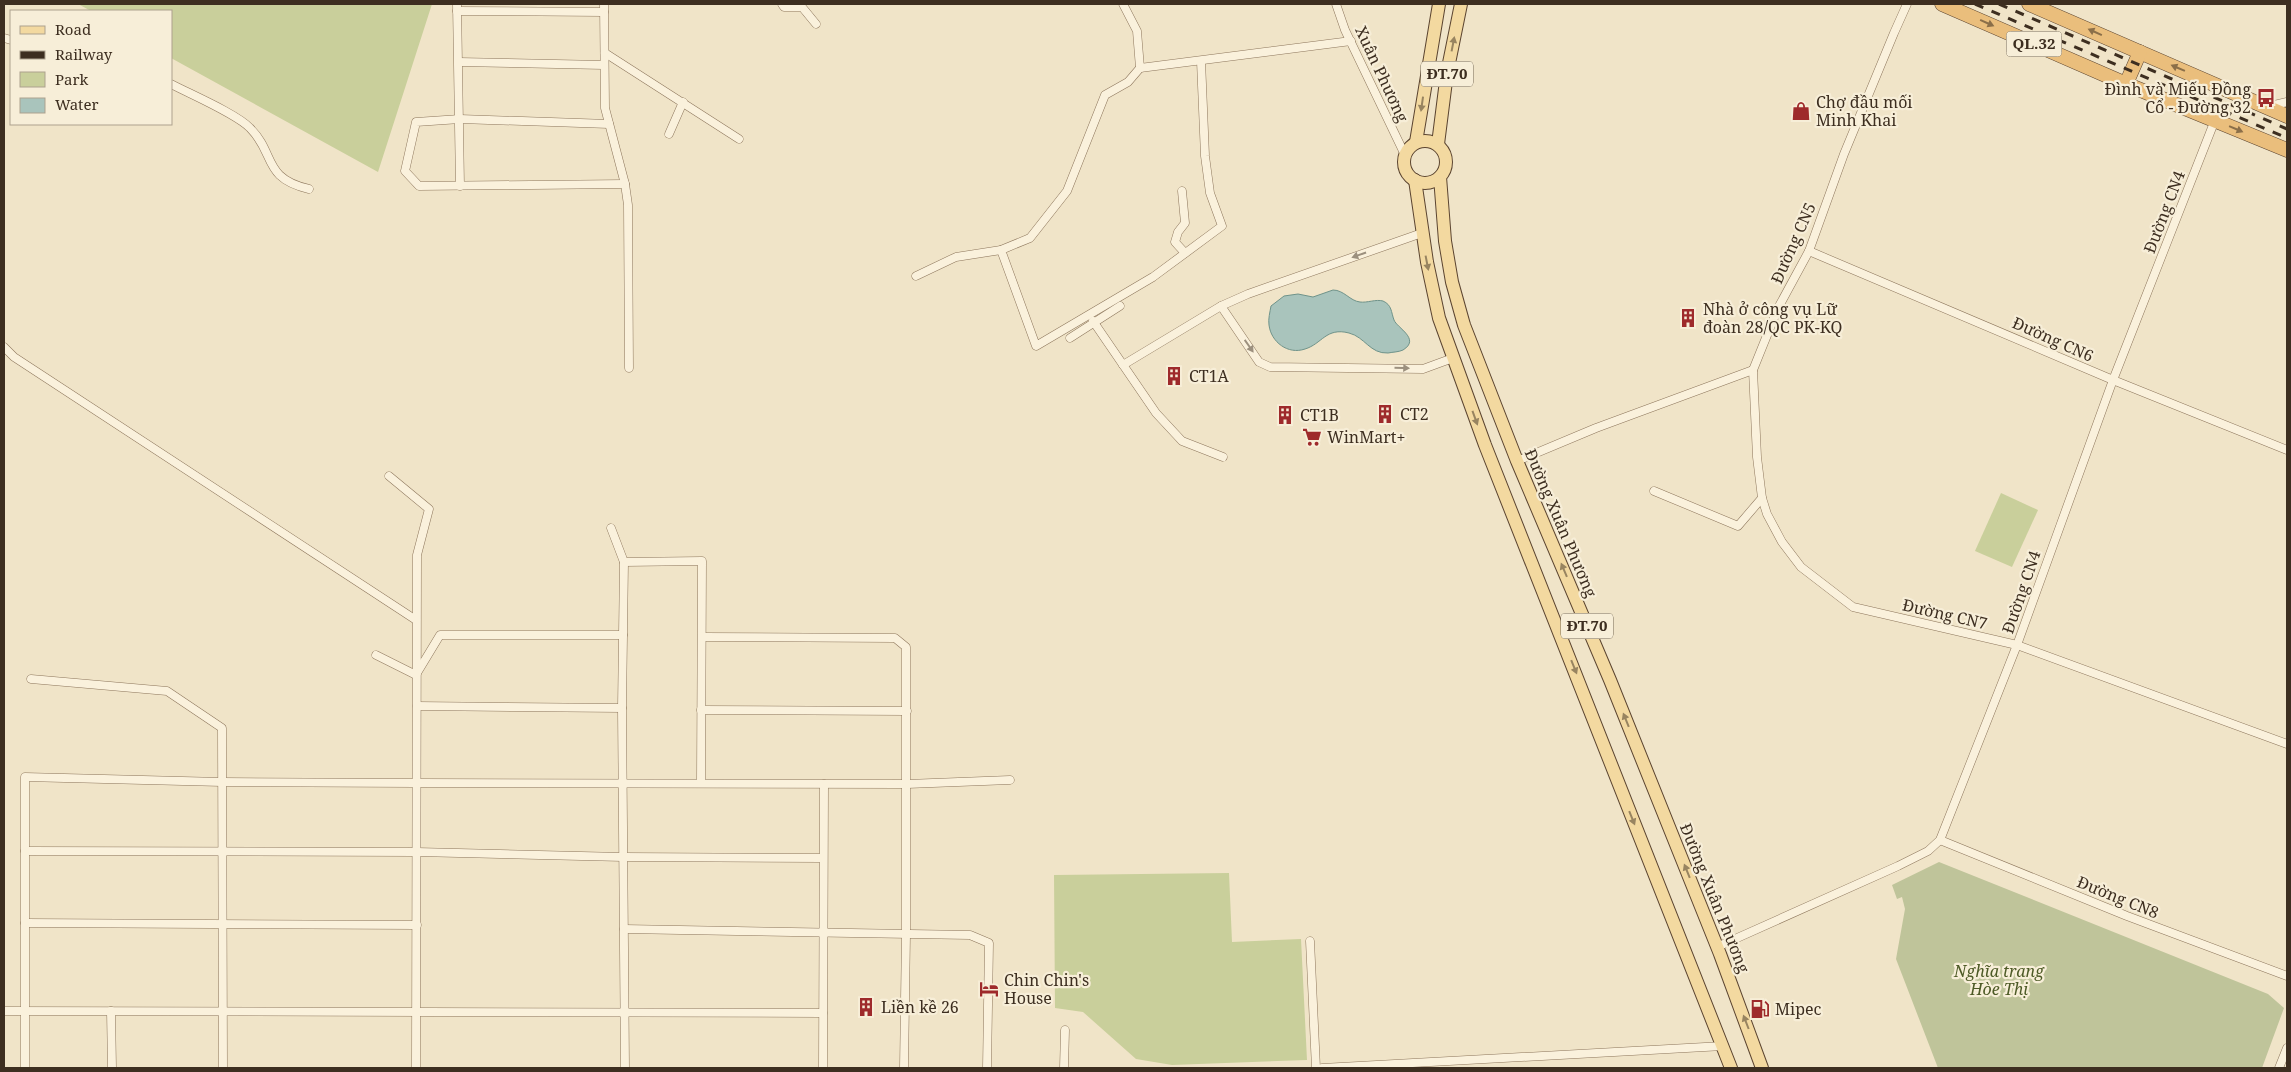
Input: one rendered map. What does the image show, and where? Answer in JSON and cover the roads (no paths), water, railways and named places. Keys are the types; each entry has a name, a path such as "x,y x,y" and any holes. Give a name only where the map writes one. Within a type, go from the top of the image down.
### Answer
{"highway":[{"name":"QL.32","path":"1942,4 2126,84 2287,150"},
{"name":"QL.32","path":"2029,4 2287,116"},
{"path":"2126,84 2140,52"}],"main road":[{"name":"ĐT.70","path":"1416,142 1439,4"},
{"name":"ĐT.70","path":"1438,144 1447,73 1461,4"},
{"path":"1424,140 1438,144 1442,149 1446,162 1445,169 1440,177 1431,182 1424,183 1415,180 1407,173 1404,166 1405,155 1410,146 1424,140"},
{"name":"Đường Xuân Phương","path":"1440,177 1444,241 1452,282 1464,325 1517,461 1610,680 1717,947 1762,1068"},
{"name":"ĐT.70","path":"1415,180 1422,234 1439,318 1453,358 1485,445 1731,1068"}],"street":[{"path":"519,4 520,13"},
{"path":"782,4 784,7 802,7 816,24"},
{"path":"1123,4 1137,31 1140,68"},
{"name":"Xuân Phương","path":"1336,4 1351,41 1405,155"},
{"name":"Đường CN5","path":"1753,370 1778,308 1808,251 1844,154 1894,32 1908,4"},
{"path":"460,186 457,8 520,13 604,8 605,108 625,184 628,205 628,368"},
{"path":"916,276 956,257 1001,250 1030,238 1067,191 1105,95 1128,82 1140,68 1351,41"},
{"path":"605,53 740,139"},
{"path":"1001,250 1036,346 1153,277 1222,226 1210,193 1205,156 1201,61"},
{"path":"459,62 604,65"},
{"path":"172,85 250,128 283,180 293,186 309,189"},
{"path":"669,134 684,102"},
{"path":"2267,107 2287,102"},
{"path":"609,124 460,119 416,122 405,171 419,186 625,184"},
{"name":"Đường CN4","path":"1940,840 2017,645 2113,380 2215,120"},
{"path":"1182,190 1185,223 1178,232 1175,242 1184,253"},
{"path":"1123,365 1221,306 1248,294 1422,234"},
{"name":"Đường CN6","path":"1808,251 2113,380 2287,450"},
{"path":"1070,338 1120,306"},
{"path":"1221,306 1259,362 1270,367 1423,369 1453,358"},
{"path":"1094,321 1156,413 1182,441 1223,457"},
{"path":"4,347 14,357 416,620"},
{"path":"1517,461 1596,428 1753,370"},
{"name":"Đường CN7","path":"1753,370 1753,401 1762,498 1767,514 1782,542 1801,567 1853,607 2017,645 2287,744"},
{"path":"389,476 429,509 417,555 416,1068"},
{"path":"1654,491 1738,526 1762,498"},
{"path":"611,528 624,562 622,708 624,1068"},
{"path":"624,562 702,561 701,782"},
{"path":"416,675 440,635 623,635"},
{"path":"703,637 894,638 906,647 908,710 904,1068"},
{"path":"376,655 416,675"},
{"path":"31,679 167,690 222,728 223,1068"},
{"path":"417,706 622,708"},
{"path":"701,710 908,710"},
{"path":"25,1068 25,776 222,782 417,783 701,782 907,784 1010,780"},
{"path":"823,1068 822,858 824,784"},
{"path":"1717,947 1898,866 1928,851 1940,840"},
{"name":"Đường CN8","path":"1940,840 2127,916 2287,976"},
{"path":"25,851 417,852 623,857 822,858"},
{"path":"25,924 417,925"},
{"path":"624,929 970,935 989,943 987,1068"},
{"path":"1310,942 1316,1068"},
{"path":"4,1011 823,1013"},
{"path":"111,1011 112,1068"},
{"path":"1064,1068 1065,1030"},
{"path":"1322,1068 1723,1046"},
{"path":"2280,1068 2287,1048"}],"water":[{"path":"1337,290 1356,301 1383,301 1386,303 1390,307 1394,320 1409,338 1408,346 1400,351 1382,353 1355,335 1341,332 1329,334 1311,347 1299,350 1287,349 1277,342 1270,331 1269,325 1271,306 1284,296 1298,294 1313,297"}],"railway":[{"path":"1975,4 2287,138"},
{"path":"1999,4 2287,129"}],"place":[{"name":"Đình và Miếu Đồng Cổ - Đường 32","path":"2266,98"},
{"name":"Chợ đầu mối Minh Khai","path":"1801,111"},
{"name":"Nhà ở công vụ Lữ đoàn 28/QC PK-KQ","path":"1688,318"},
{"name":"CT1A","path":"1174,376"},
{"name":"CT2","path":"1385,414"},
{"name":"CT1B","path":"1285,415"},
{"name":"WinMart+","path":"1312,437"},
{"name":"Chin Chin's House","path":"989,989"},
{"name":"Liền kề 26","path":"866,1007"},
{"name":"Mipec","path":"1760,1009"}],"park label":[{"name":"Nghĩa trang Hòe Thị","path":"1999,980"}]}
